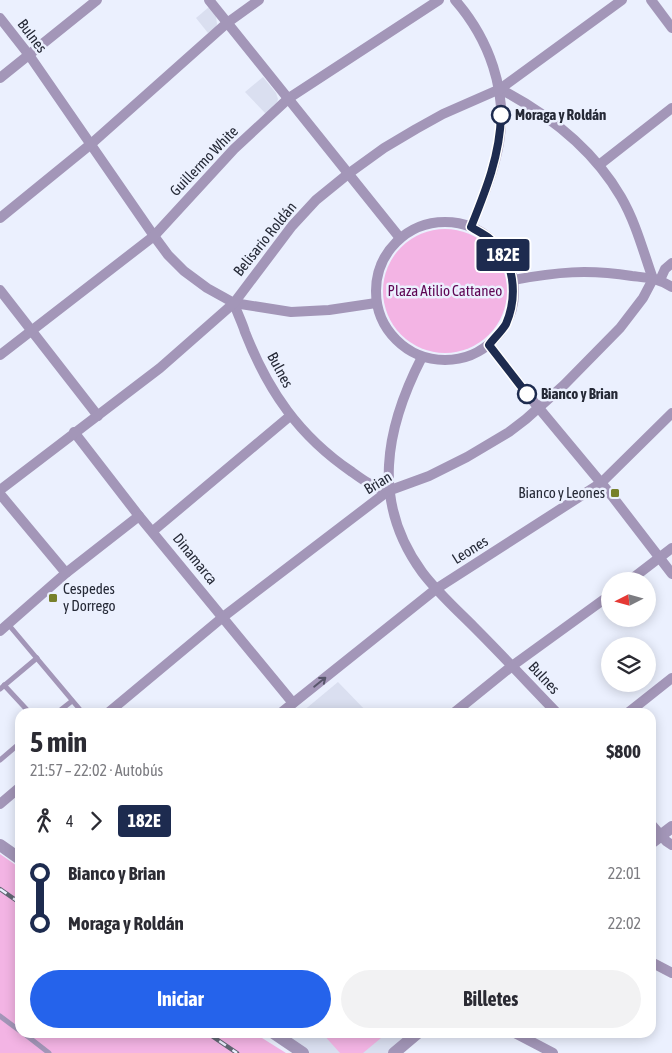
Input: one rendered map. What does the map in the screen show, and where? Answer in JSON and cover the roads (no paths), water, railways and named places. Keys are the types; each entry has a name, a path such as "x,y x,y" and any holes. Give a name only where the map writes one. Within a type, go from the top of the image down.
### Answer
{"street":[{"path":"0,78 97,0"},
{"path":"209,0 400,238"},
{"path":"0,218 91,144 227,23 259,0"},
{"name":"Guillermo White","path":"0,354 154,236 234,149 288,98 439,0"},
{"path":"456,0 483,39 500,89 500,142 493,168 471,227"},
{"name":"Belisario Roldán","path":"0,492 74,432 160,368 234,303 292,226 316,200 348,174 384,148 416,129 443,114 500,89 622,0"},
{"path":"650,0 672,28"},
{"name":"Bulnes","path":"0,18 29,55 168,255 184,271 207,288 234,303 262,371 290,416 336,460 375,487 388,491 396,523 403,540 423,572 436,589 552,708"},
{"path":"500,89 528,104 578,142 599,165 621,197 632,218 657,279"},
{"path":"599,165 672,108"},
{"path":"434,222 452,222 471,227 491,239 506,258 513,280 513,304 505,326 489,345 475,354 458,360 440,361 422,357 405,348 392,336 382,321 376,303 376,285 379,268 388,252 400,238 416,228 434,222"},
{"name":"Brian","path":"114,708 223,617 388,491 429,476 467,457 509,432 539,408 581,369 620,328 665,269 672,263"},
{"path":"513,280 585,271 657,279 672,288"},
{"path":"0,290 98,416"},
{"path":"234,303 296,312 329,310 376,303"},
{"path":"489,345 672,574"},
{"path":"388,491 394,426 409,383 422,357"},
{"name":"Leones","path":"287,708 436,589 601,483 672,413"},
{"path":"153,531 290,416"},
{"name":"Dinamarca","path":"74,432 139,516 294,703"},
{"path":"0,492 66,573"},
{"path":"4,627 66,573 139,516"},
{"path":"642,572 672,548"},
{"path":"460,708 512,666 601,602"},
{"path":"634,708 672,678"},
{"path":"0,804 15,791"},
{"path":"656,840 672,827"},
{"path":"656,840 672,845"},
{"path":"0,845 15,856"},
{"path":"656,965 672,973"},
{"path":"281,1038 303,1053"},
{"path":"394,1053 412,1038"},
{"path":"524,1038 553,1053"}],"lane":[{"path":"4,627 37,658 78,708"},
{"path":"25,708 2,687 37,658"},
{"path":"63,708 72,701"},
{"path":"0,760 15,747"},
{"path":"0,1016 15,1027"},
{"path":"29,1038 49,1053"}],"railway":[{"path":"0,889 15,900"},
{"path":"215,1038 237,1053"}],"place":[{"name":"Moraga y Roldán","path":"501,115"},
{"name":"Bianco y Brian","path":"527,394"},
{"name":"Bianco y Leones","path":"615,493"},
{"name":"Cespedes y Dorrego","path":"53,598"}],"park label":[{"name":"Plaza Atilio Cattaneo","path":"445,291"}]}
